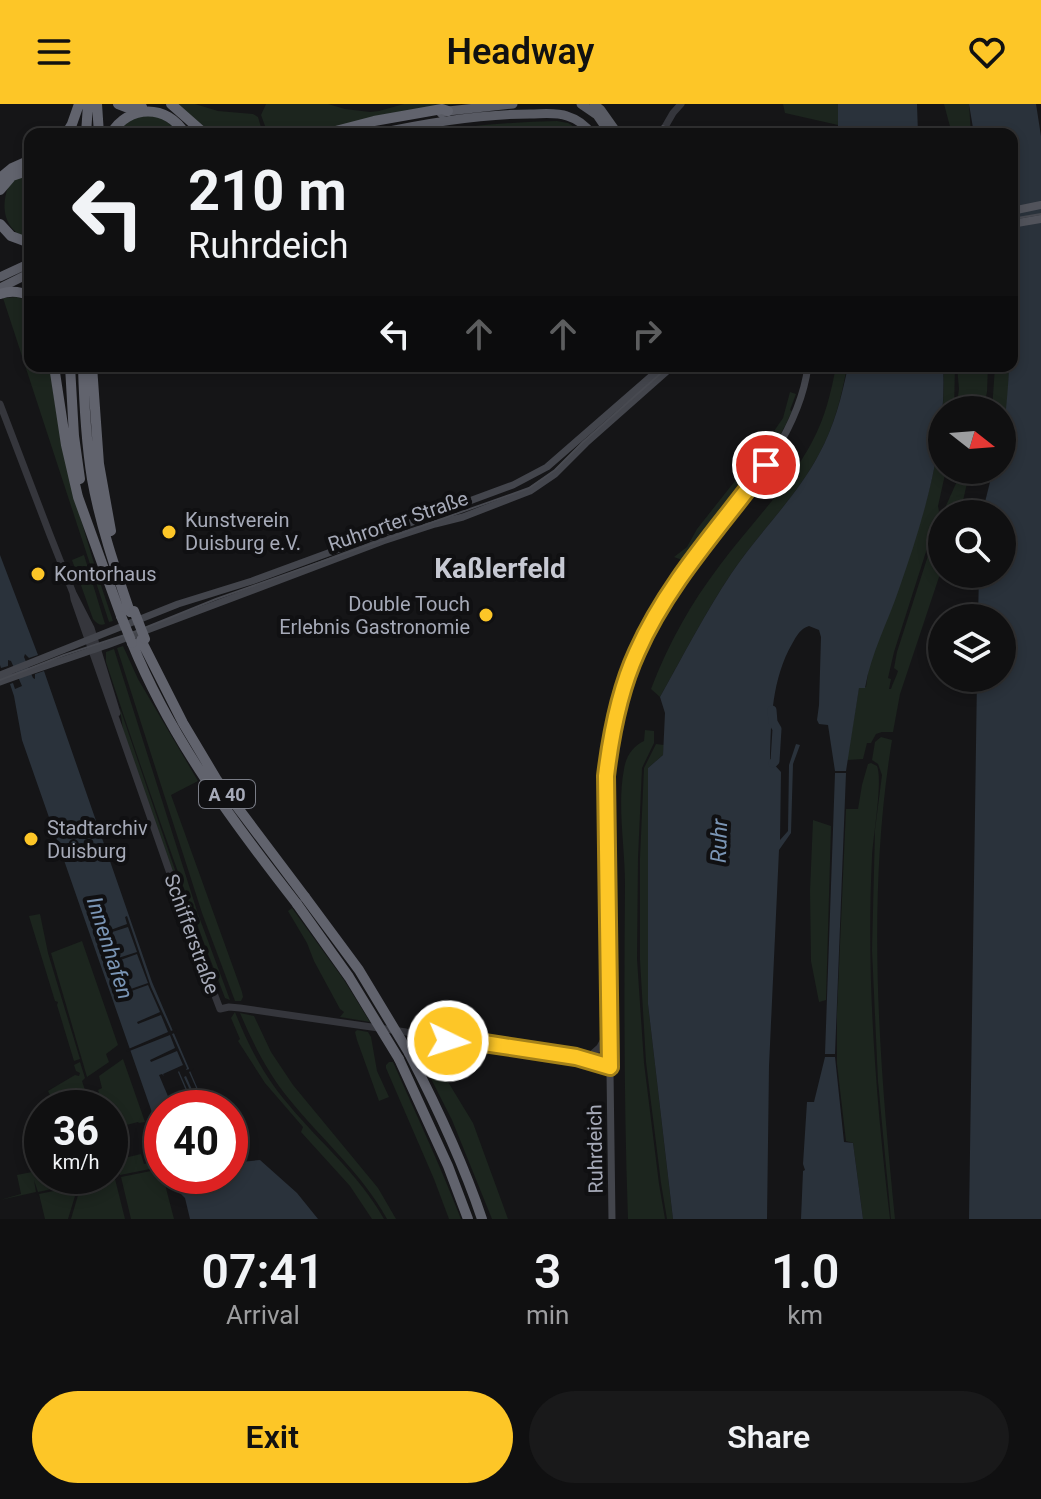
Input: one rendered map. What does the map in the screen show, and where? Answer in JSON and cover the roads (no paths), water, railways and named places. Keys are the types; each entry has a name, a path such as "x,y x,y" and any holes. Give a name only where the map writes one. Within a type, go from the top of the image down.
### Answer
{"highway":[{"path":"70,128 80,104"},
{"path":"79,128 80,104"},
{"path":"86,128 88,104"},
{"path":"97,104 99,128"},
{"path":"118,104 131,109 150,106 189,121"},
{"path":"171,104 198,128"},
{"path":"370,128 448,111 513,104"},
{"path":"581,104 597,115 606,128"},
{"path":"594,104 614,128"},
{"path":"347,128 442,109 448,111"},
{"path":"116,128 122,120 145,111 156,111 179,123 182,128"},
{"path":"411,128 511,114 570,116 586,128"},
{"path":"0,178 24,163"},
{"path":"0,190 12,176 24,172"},
{"path":"0,224 11,236 24,241"},
{"path":"3,285 24,268"},
{"path":"3,285 24,276"},
{"path":"3,285 24,293"},
{"path":"55,372 72,473 91,534"},
{"name":"A 40","path":"70,372 74,436 91,534 139,640 217,780 301,900 399,1059 442,1152 468,1219"},
{"name":"A 40","path":"83,372 86,433 93,481 109,551 128,613"},
{"path":"92,372 99,464 128,613"},
{"path":"94,401 100,372"},
{"name":"A 40","path":"139,640 151,689 210,787 232,819 359,970 409,1053 460,1160 482,1219"}],"main road":[{"path":"1018,210 1041,205"},
{"path":"1018,223 1041,219"},
{"name":"Ruhrorter Straße","path":"41,663 90,639 188,600 252,581 513,485 547,467 656,372"},
{"name":"Ruhrorter Straße","path":"41,663 94,650 395,537 519,496 555,474 666,372"},
{"name":"Ruhrdeich","path":"612,1219 606,776 612,733 626,679 646,632 670,591 777,449 796,411 807,372"},
{"path":"513,485 519,496"},
{"path":"3,677 41,663"}],"street":[{"path":"664,128 681,104"},
{"name":"Schifferstraße","path":"0,404 73,593 86,615 90,639 115,704 118,723 220,1009 240,1008 406,1032 427,1038"},
{"path":"591,1055 600,1047 609,1030"},
{"path":"440,1031 448,1041 445,1049 437,1052 428,1048 427,1038 432,1032 440,1031"},
{"path":"448,1041 484,1043 610,1062"},
{"path":"576,1057 591,1055 610,1062"}],"water":[{"path":"838,104 917,104 918,128 838,128"},
{"path":"969,104 1036,104 1041,136 1041,1219 969,1219 977,692 1016,692 1016,604 978,604 979,588 1016,588 1016,500 986,500 990,484 1016,484 1016,396 1007,396 1009,372 1018,372 1018,128 973,128"},
{"name":"Ruhr","path":"847,372 943,372 943,396 928,396 928,484 931,484 917,535 875,650 865,688 859,688 846,771 835,771 828,725 819,724 817,720 819,630 809,626 799,633 785,657 777,685 770,760 781,772 780,840 788,831 789,765 796,744 800,745 793,764 791,833 779,850 769,1066 767,1219 673,1219 648,1004 648,768 663,755 665,713 660,697 731,574 810,470 837,411"},
{"name":"Innenhafen","path":"0,555 38,655 29,658 25,654 24,657 33,678 44,671 152,982 198,1090 144,1090 22,740 10,684 13,683 15,689 22,686 11,661 8,660 8,666 1,668"},
{"path":"835,773 846,773 835,1054 825,1054"},
{"path":"825,1057 835,1057 844,1142 853,1143 863,1219 801,1219 807,1102 814,1102"},
{"path":"260,1160 297,1193 318,1219 190,1219 185,1198 181,1194 248,1194 248,1161"}],"waterway":[{"path":"772,710 777,729 773,763"}],"tram line":[{"path":"1018,218 1041,214"},
{"path":"0,680 216,599 529,488 555,470 662,372"}],"place":[{"name":"Kunstverein Duisburg e.V.","path":"169,532"},
{"name":"Kontorhaus","path":"38,574"},
{"name":"Double Touch Erlebnis Gastronomie","path":"486,615"},
{"name":"Stadtarchiv Duisburg","path":"31,839"}],"district":[{"name":"Kaßlerfeld","path":"500,568"}]}
